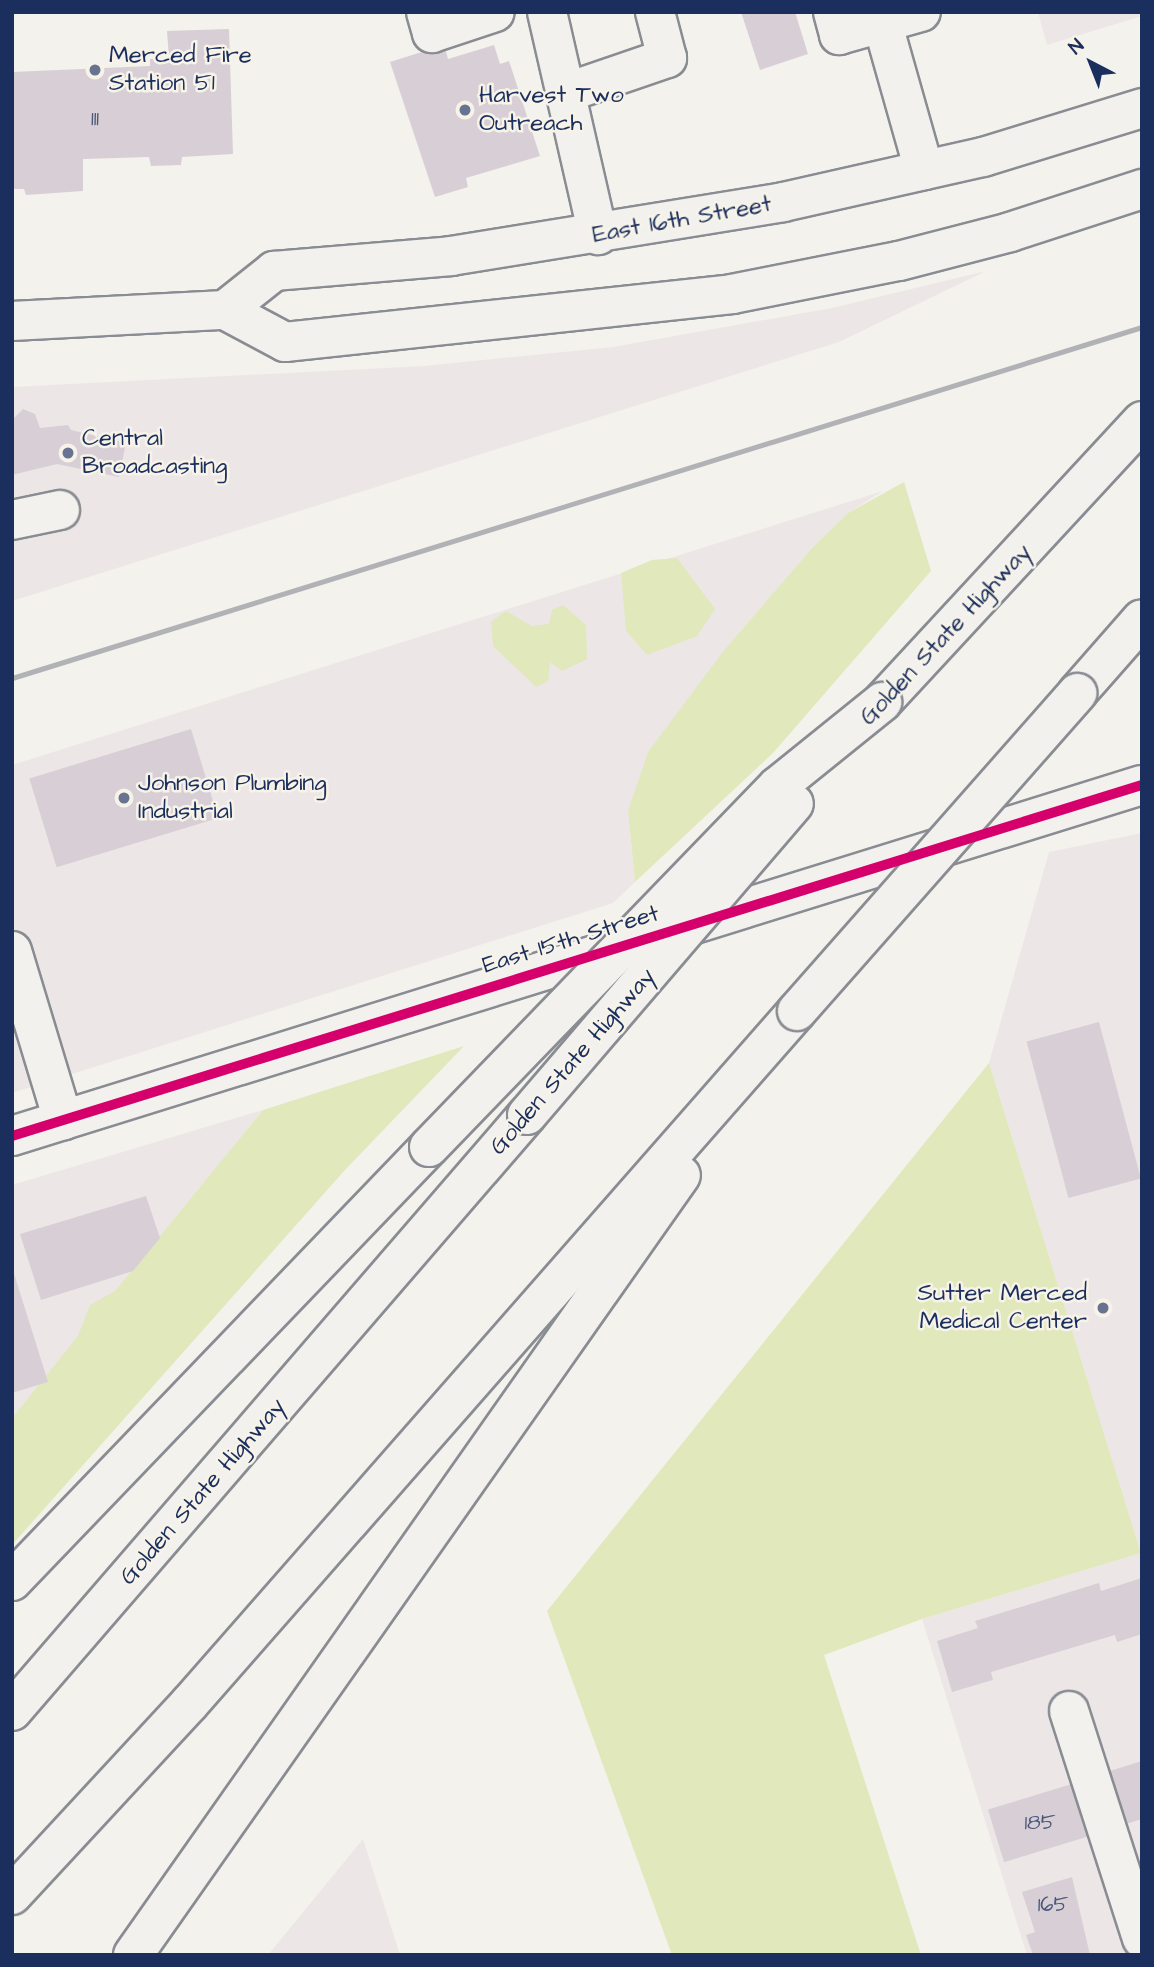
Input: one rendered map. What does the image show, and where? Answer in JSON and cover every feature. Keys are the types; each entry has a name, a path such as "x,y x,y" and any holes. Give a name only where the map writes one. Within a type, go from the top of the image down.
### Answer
{"main road":[{"path":"426,12 432,33 495,12"},
{"path":"547,12 598,235"},
{"path":"565,93 667,58 655,12"},
{"path":"832,12 839,35 883,25 921,12"},
{"path":"883,25 924,170"},
{"name":"East 16th Street","path":"225,310 274,271 451,256 598,235 783,202 924,170 1142,108"},
{"path":"12,321 225,310 285,342 732,294 923,254 1142,189"},
{"name":"Golden State Highway","path":"12,1711 881,702 1038,537 1142,421"},
{"path":"12,520 60,510"},
{"path":"12,1895 189,1704 1142,619"},
{"path":"12,1581 778,786 881,702"},
{"name":"East 15th Street","path":"12,1136 1142,785"},
{"path":"12,951 63,1120"},
{"path":"133,1955 797,1010"},
{"path":"1069,1712 1142,1939"}],"shaded area":[{"path":"1038,12 1142,12 1142,16 1047,45"},
{"path":"986,271 839,342 12,601 12,387 424,366 613,347 832,308"},
{"path":"883,491 848,513 813,547 725,649 628,811 635,882 613,903 12,1093 12,765"},
{"name":"Sutter Merced Medical Center","path":"1142,833 1142,1955 1027,1955 922,1619 1141,1553 989,1063 1049,852"},
{"path":"263,1110 12,1418 12,1185"},
{"path":"363,1839 400,1955 268,1955"}],"green space":[{"path":"904,482 931,571 773,753 635,882 628,811 648,752 725,649 813,547 848,513"},
{"path":"677,558 715,609 697,636 647,655 626,631 621,573 652,560"},
{"path":"563,605 586,625 587,659 562,671 550,662 548,681 536,687 493,646 491,622 506,611 532,626 549,624 552,610"},
{"path":"464,1046 344,1171 12,1545 12,1418 78,1336 90,1305 115,1291 263,1110"},
{"path":"989,1063 1141,1553 922,1619 824,1655 921,1955 672,1955 547,1611"}],"building":[{"path":"741,12 795,12 808,54 760,70"},
{"path":"229,29 233,154 182,157 181,165 151,166 149,157 83,159 83,191 26,195 24,189 12,189 12,72 150,66 150,59 169,58 167,31"},
{"name":"Harvest Two Outreach","path":"444,45 448,59 494,45 500,64 509,61 540,156 466,178 468,187 435,197 390,62"},
{"name":"Central Broadcasting","path":"23,409 35,414 40,428 68,425 71,430 126,443 119,477 57,464 12,475 12,420"},
{"name":"Johnson Plumbing Industrial","path":"191,729 218,818 57,867 29,778"},
{"path":"1099,1022 1141,1178 1068,1198 1027,1041"},
{"path":"146,1196 160,1238 133,1271 41,1300 20,1234"},
{"path":"12,1267 48,1382 12,1393"},
{"path":"1142,1578 1142,1634 1117,1642 1115,1635 991,1672 993,1680 952,1692 937,1641 978,1628 975,1621 1099,1583 1101,1591"},
{"path":"1142,1761 1142,1819 1126,1824 1110,1771"},
{"path":"1075,1783 1091,1836 1004,1862 988,1810"},
{"path":"1072,1877 1090,1955 1033,1955 1026,1935 1035,1932 1022,1892"}],"railway":[{"path":"12,678 1142,327"}],"cycle path":[{"path":"12,1136 1142,785"}],"place":[{"name":"Merced Fire Station 51","path":"95,70"},
{"name":"Harvest Two Outreach","path":"465,110"},
{"name":"Central Broadcasting","path":"68,453"},
{"name":"Johnson Plumbing Industrial","path":"124,798"},
{"name":"Sutter Merced Medical Center","path":"1103,1308"}]}
